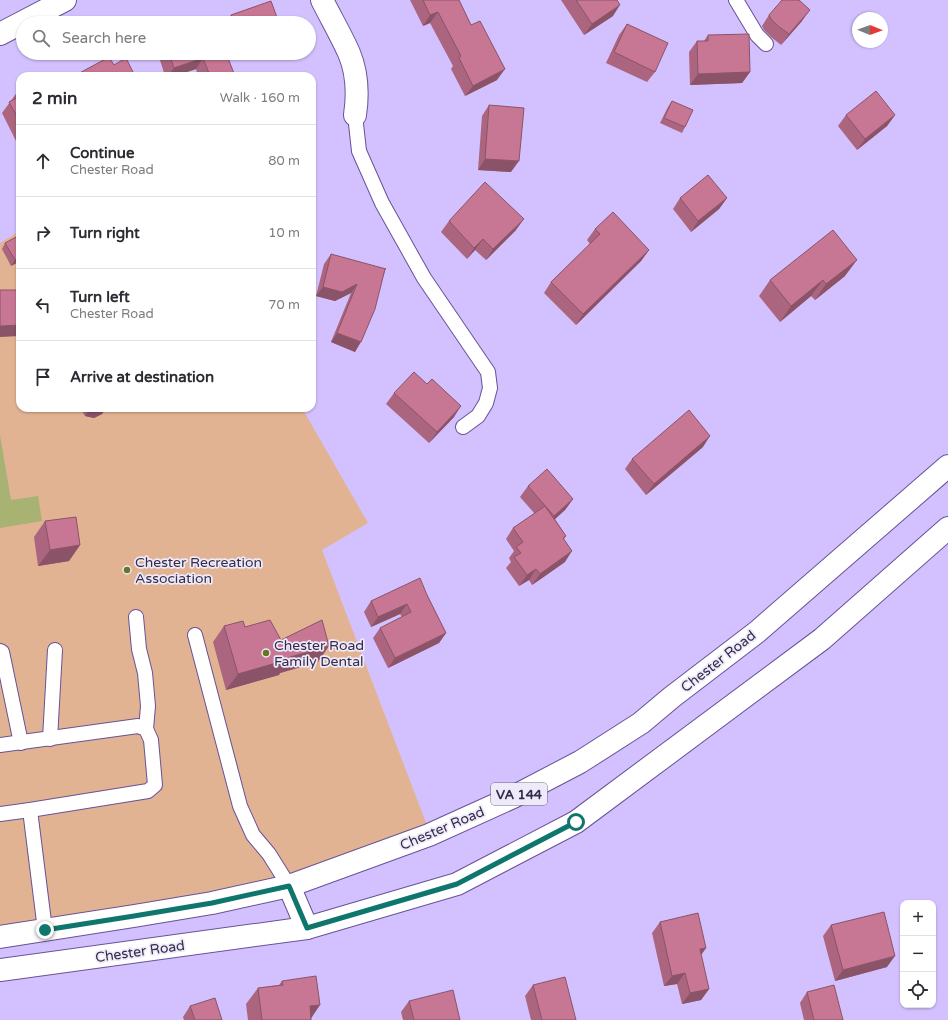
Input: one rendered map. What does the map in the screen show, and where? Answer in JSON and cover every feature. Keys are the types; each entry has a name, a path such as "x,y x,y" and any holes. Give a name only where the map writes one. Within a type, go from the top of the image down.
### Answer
{"street":[{"path":"34,16 65,0"},
{"path":"322,0 349,54 356,79 355,115"},
{"path":"0,34 16,26"},
{"name":"Chester Road","path":"0,937 212,903 289,886 429,835 513,797 580,762 641,723 678,692 757,632 948,466"},
{"name":"Chester Road","path":"0,970 307,928 457,884 576,822 822,639 948,528"},
{"path":"289,886 307,928"}],"lane":[{"path":"736,0 757,35 766,44"},
{"path":"355,115 359,151 382,203 424,278 488,372 490,388 486,403 478,416 463,427"},
{"path":"0,814 148,791 155,785 151,740 146,730 148,706 145,673 139,649 136,617"},
{"path":"195,636 240,806 253,835 269,854 289,886"},
{"path":"50,739 55,650"},
{"path":"0,651 2,652 21,743"},
{"path":"0,746 138,726 146,730"},
{"path":"30,810 45,930"}],"shaded area":[{"name":"Chester Recreation Association","path":"16,233 16,412 304,412 368,523 322,550 428,828 273,879 0,936 0,243"},
{"path":"0,435 11,500 38,496 42,521 0,528"}],"building":[{"path":"423,0 459,0 471,25 480,21 505,69 473,86 459,58 461,56 438,12 430,15"},
{"path":"576,0 617,0 620,5 592,24"},
{"path":"782,0 799,0 810,10 789,34 778,26 769,15"},
{"path":"271,1 276,16 231,16"},
{"path":"627,24 668,43 655,72 614,52"},
{"path":"749,34 750,72 698,74 697,41 708,41 708,35"},
{"path":"103,60 111,60 114,65 123,60 127,60 133,72 81,72"},
{"path":"171,60 197,60 174,68"},
{"path":"204,60 229,60 233,72 208,72"},
{"path":"876,91 895,115 865,139 846,115"},
{"path":"16,98 16,115 9,102"},
{"path":"672,101 693,110 685,127 664,118"},
{"path":"489,105 524,108 519,161 485,159"},
{"path":"708,175 727,198 698,221 680,198"},
{"path":"485,182 524,219 493,249 483,239 474,248 449,221"},
{"path":"613,212 649,250 583,314 551,282 600,234 595,229"},
{"path":"833,230 857,260 826,284 823,280 791,306 770,280"},
{"path":"16,237 16,259 15,260 5,243"},
{"path":"331,254 386,269 375,309 361,342 337,333 357,284 342,292 323,287"},
{"path":"0,290 16,290 16,325 0,326"},
{"path":"414,372 427,384 432,379 461,406 437,432 394,393"},
{"path":"689,410 710,436 654,484 632,459"},
{"path":"547,469 573,499 554,516 528,486"},
{"path":"545,506 566,536 563,538 572,551 540,574 536,569 527,575 514,557 521,553 516,547 523,542 513,528"},
{"path":"76,517 80,545 50,550 45,521"},
{"path":"420,578 446,633 395,658 380,628 411,612 407,604 378,617 371,601"},
{"path":"270,620 281,640 322,620 329,646 238,674 224,626 243,621 245,627"},
{"path":"884,912 895,956 843,970 831,925"},
{"path":"698,913 706,948 700,949 709,989 690,993 685,973 672,976 660,922"},
{"path":"316,976 320,1005 310,1006 311,1020 262,1020 258,988 283,985 282,981"},
{"path":"565,977 576,1020 542,1020 533,985"},
{"path":"834,985 843,1020 814,1020 807,992"},
{"path":"453,990 460,1020 414,1020 409,1001"},
{"path":"215,998 222,1020 195,1020 190,1006"}],"place":[{"name":"Chester Recreation Association","path":"127,570"},
{"name":"Chester Road Family Dental","path":"266,653"}],"route":[{"path":"45,930 212,903 289,886 307,928 457,884 576,822"}]}
